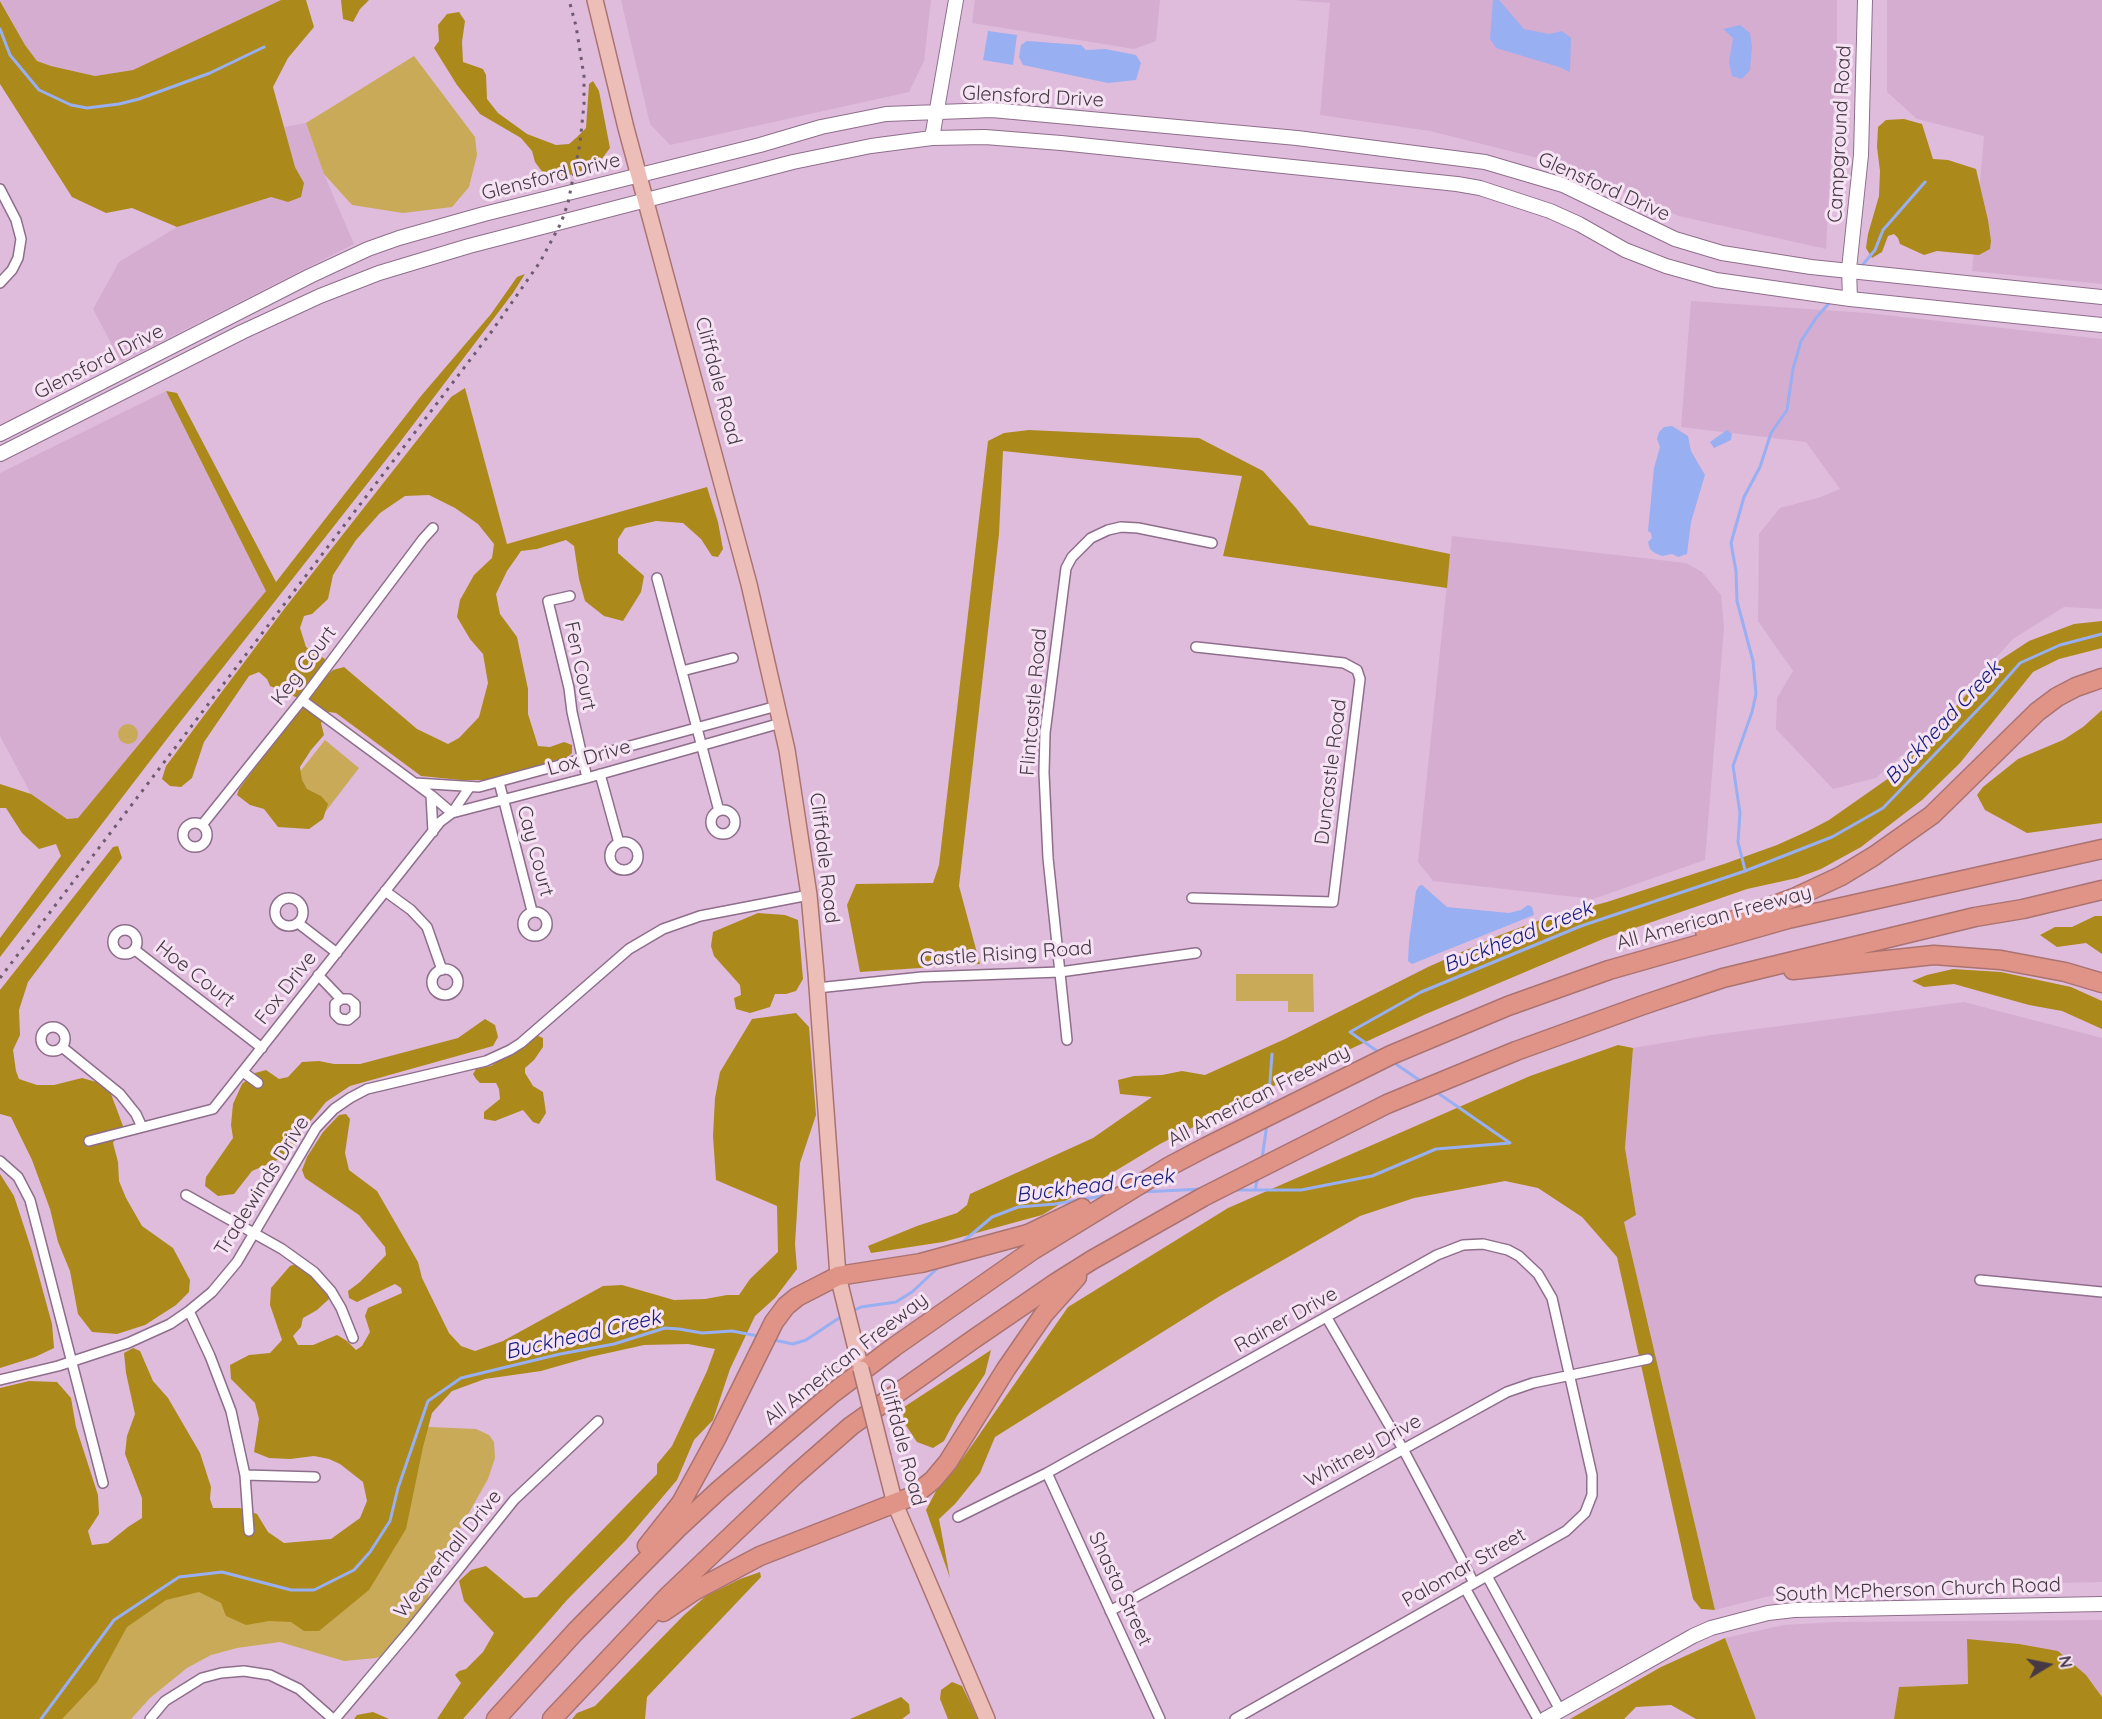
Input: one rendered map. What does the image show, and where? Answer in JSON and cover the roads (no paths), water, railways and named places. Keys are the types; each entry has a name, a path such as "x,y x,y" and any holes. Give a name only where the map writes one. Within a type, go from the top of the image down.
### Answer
{"highway":[{"path":"1609,970 1796,897 1841,876 1932,815 2037,712 2057,697 2076,687 2102,678"},
{"name":"All American Freeway","path":"496,1719 537,1672 609,1597 719,1490 833,1393 1005,1269 1170,1166 1391,1055 1508,1006 1609,970 1788,919 2102,849"},
{"path":"552,1719 636,1628 794,1476 851,1426 990,1328 1092,1260 1203,1197 1387,1104 1516,1051 1723,978 1930,929 1975,916 2023,909 2102,890"},
{"path":"1723,978 1934,955 2001,960 2065,972 2102,983"},
{"path":"609,1597 681,1503 716,1439 774,1322 786,1306 838,1276 921,1263 1028,1234 1170,1166"},
{"path":"636,1628 703,1586 760,1556 895,1504 913,1496 933,1480 948,1462 1006,1369 1044,1314 1092,1260"}],"main road":[{"name":"Cliffdale Road","path":"595,0 639,176 746,573 794,785 809,895 838,1276 895,1504 987,1719"},
{"path":"932,138 956,0"},
{"name":"Campground Road","path":"1844,298 1861,155 1865,0"},
{"name":"Glensford Drive","path":"0,434 310,276 368,249 465,219 760,145 821,127 886,114 992,110 1297,138 1485,162 1563,185 1644,225 1685,242 1722,253 1812,267 1849,269 2102,297"},
{"name":"Glensford Drive","path":"0,454 242,332 379,273 469,246 793,162 872,146 932,138 985,137 1061,143 1457,184 1480,188 1550,211 1579,224 1625,250 1666,266 1716,280 1844,298 2102,325"},
{"name":"South McPherson Church Road","path":"1545,1719 1693,1636 1711,1628 1768,1614 1794,1610 2102,1604"}],"street":[{"path":"0,189 16,220 21,239 18,258 12,270 0,283"},
{"name":"Flintcastle Road","path":"1067,1040 1047,847 1044,773 1045,733 1066,568 1072,556 1085,542 1102,532 1121,527 1138,528 1212,543"},
{"name":"Keg Court","path":"202,825 302,700 433,528"},
{"path":"657,578 719,811"},
{"name":"Fen Court","path":"570,596 548,601 569,688 582,760"},
{"name":"Duncastle Road","path":"1192,898 1333,902 1360,678 1357,670 1344,663 1196,646"},
{"path":"682,671 733,657"},
{"path":"302,700 416,783 452,813"},
{"name":"Lox Drive","path":"416,783 469,788 499,782 777,706"},
{"name":"Lox Drive","path":"452,813 503,801 781,723"},
{"path":"582,760 587,778"},
{"path":"600,774 619,843"},
{"name":"Cay Court","path":"499,782 532,911"},
{"name":"Fox Drive","path":"89,1141 213,1109 440,822 452,813 469,788"},
{"path":"431,795 433,832"},
{"path":"385,891 411,910 427,927 442,970"},
{"name":"Tradewinds Drive","path":"0,1380 58,1366 147,1335 189,1311 225,1278 244,1252 316,1128 334,1109 350,1098 367,1089 486,1060 510,1050 629,949 663,929 700,916 809,895"},
{"path":"298,923 337,953"},
{"name":"Hoe Court","path":"135,950 262,1048"},
{"name":"Castle Rising Road","path":"817,988 922,976 1060,972 1196,953"},
{"path":"318,975 341,999"},
{"path":"62,1047 120,1094 142,1127"},
{"path":"243,1072 258,1083"},
{"path":"0,1161 18,1177 30,1200 103,1483"},
{"path":"186,1195 299,1260 323,1281 341,1308 353,1338"},
{"name":"Rainer Drive","path":"958,1517 1047,1473 1451,1249 1470,1244 1496,1246 1519,1256 1546,1285 1552,1298 1571,1375"},
{"path":"1980,1280 2102,1292"},
{"path":"189,1311 220,1380 233,1420 245,1475 249,1531"},
{"path":"1327,1318 1403,1449 1538,1719"},
{"name":"Whitney Drive","path":"1110,1611 1507,1392 1533,1383 1648,1359"},
{"name":"Palomar Street","path":"1235,1719 1566,1531 1585,1513 1591,1501 1592,1475 1571,1375"},
{"name":"Weaverhall Drive","path":"334,1719 410,1630 514,1500 598,1421"},
{"name":"Shasta Street","path":"1047,1473 1160,1719"},
{"path":"245,1475 315,1477"},
{"path":"1487,1576 1560,1710"},
{"path":"150,1719 165,1701 202,1678 221,1673 244,1671 270,1675 299,1689 334,1719"}],"water":[{"path":"1493,0 1499,0 1524,29 1549,34 1562,31 1571,38 1570,72 1496,48 1490,39"},
{"path":"1740,25 1750,33 1752,47 1750,70 1742,79 1732,76 1729,62 1733,38 1723,29"},
{"path":"988,31 1017,35 1013,65 983,60"},
{"path":"1027,41 1081,45 1086,50 1105,49 1136,55 1141,63 1136,80 1108,83 1023,65 1019,57 1021,45"},
{"path":"1672,426 1688,436 1691,451 1705,475 1691,522 1687,554 1678,557 1672,554 1662,556 1655,553 1650,549 1648,542 1652,538 1648,531 1654,468 1660,447 1657,439 1664,427"},
{"path":"1727,430 1732,434 1731,440 1714,448 1710,442"},
{"path":"1422,885 1447,907 1509,913 1521,910 1528,905 1532,907 1534,915 1412,964 1408,961 1409,942 1416,891"}],"waterway":[{"path":"0,29 10,55 39,90 71,105 87,108 139,99 210,73 264,47"},
{"path":"1860,268 1875,250 1883,230 1925,182"},
{"name":"Buckhead Creek","path":"1745,870 1738,842 1740,813 1733,766 1756,694 1753,661 1737,601 1736,571 1731,543 1744,497 1760,467 1771,433 1787,410 1793,369 1801,341 1816,318 1832,300"},
{"name":"Buckhead Creek","path":"1380,1053 1350,1032 1421,992 1581,926 1745,871 1832,837 1883,808 2020,663 2060,645 2102,634"},
{"path":"1268,1108 1272,1054"},
{"name":"Buckhead Creek","path":"1393,1062 1422,1082"},
{"name":"Buckhead Creek","path":"1234,1190 1301,1190 1372,1176 1436,1149 1510,1143 1435,1091"},
{"path":"1262,1159 1267,1124"},
{"path":"1255,1190 1258,1177"},
{"name":"Buckhead Creek","path":"1141,1192 1203,1189"},
{"name":"Buckhead Creek","path":"959,1245 992,1217 1018,1207 1055,1204 1108,1195"},
{"name":"Buckhead Creek","path":"851,1312 861,1307 896,1302 912,1292 941,1265"},
{"name":"Buckhead Creek","path":"774,1340 793,1344 806,1340 842,1316"},
{"name":"Buckhead Creek","path":"41,1719 114,1620 179,1577 222,1572 291,1590 314,1590 354,1570 370,1552 390,1521 398,1488 428,1401 461,1378 560,1354 614,1344 665,1328 702,1333 732,1331 758,1336"}],"railway":[{"path":"0,978 492,331 540,262 561,223 568,203 580,143 584,76 576,26 569,0"}]}
